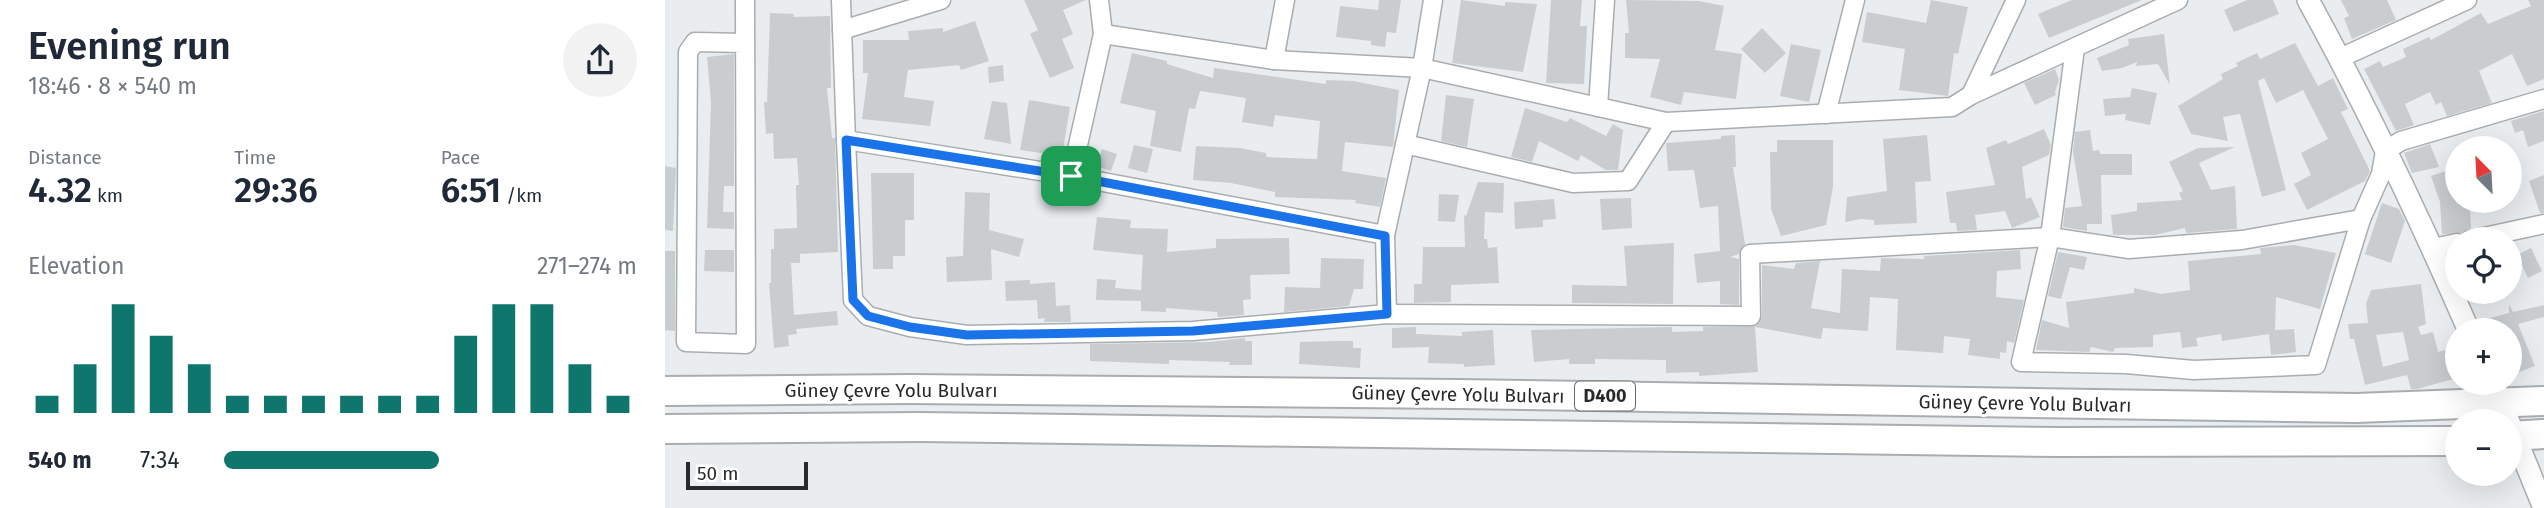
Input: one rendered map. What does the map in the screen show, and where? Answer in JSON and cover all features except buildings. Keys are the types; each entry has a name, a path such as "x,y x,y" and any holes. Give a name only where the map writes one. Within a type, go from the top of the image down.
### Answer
{"highway":[{"name":"Güney Çevre Yolu Bulvarı","path":"665,391 910,389 1417,393 2356,408 2471,395"},
{"name":"Güney Çevre Yolu Bulvarı","path":"2513,395 2544,401"},
{"name":"Güney Çevre Yolu Bulvarı","path":"665,429 934,427 2059,442 2445,441"},
{"path":"2522,436 2544,435"}],"street":[{"path":"745,0 746,344 686,342 688,52 695,42 745,43"},
{"path":"841,0 853,300 868,316 910,327 967,335 1193,331 1387,314 1751,316 1750,254 2050,237 2129,249 2242,240 2361,219"},
{"path":"842,30 940,0"},
{"path":"1071,176 1103,34 1099,0"},
{"path":"1274,60 1285,0"},
{"path":"1387,314 1385,236 1422,68 1433,0"},
{"path":"1598,107 1605,0"},
{"path":"1826,114 1855,0"},
{"path":"1971,95 2016,0"},
{"path":"1103,34 1274,60 1422,68 1666,122 1952,107 1971,95 2179,0"},
{"path":"2308,0 2340,58 2433,248 2463,318"},
{"path":"2340,58 2467,0"},
{"path":"2075,48 2050,237 2021,362 2126,364 2194,370 2316,365 2361,219 2381,174 2385,152 2401,141 2544,99"},
{"path":"1405,144 1573,183 1628,181 1666,122"},
{"path":"846,140 1071,176 1385,236"},
{"path":"2522,229 2544,224"},
{"path":"2433,248 2445,246"},
{"path":"2522,389 2544,387"},
{"path":"2522,457 2542,503"}],"route":[{"path":"846,140 1071,176 1385,236 1387,314 1193,331 967,335 910,327 868,316 853,300 846,140"}]}
